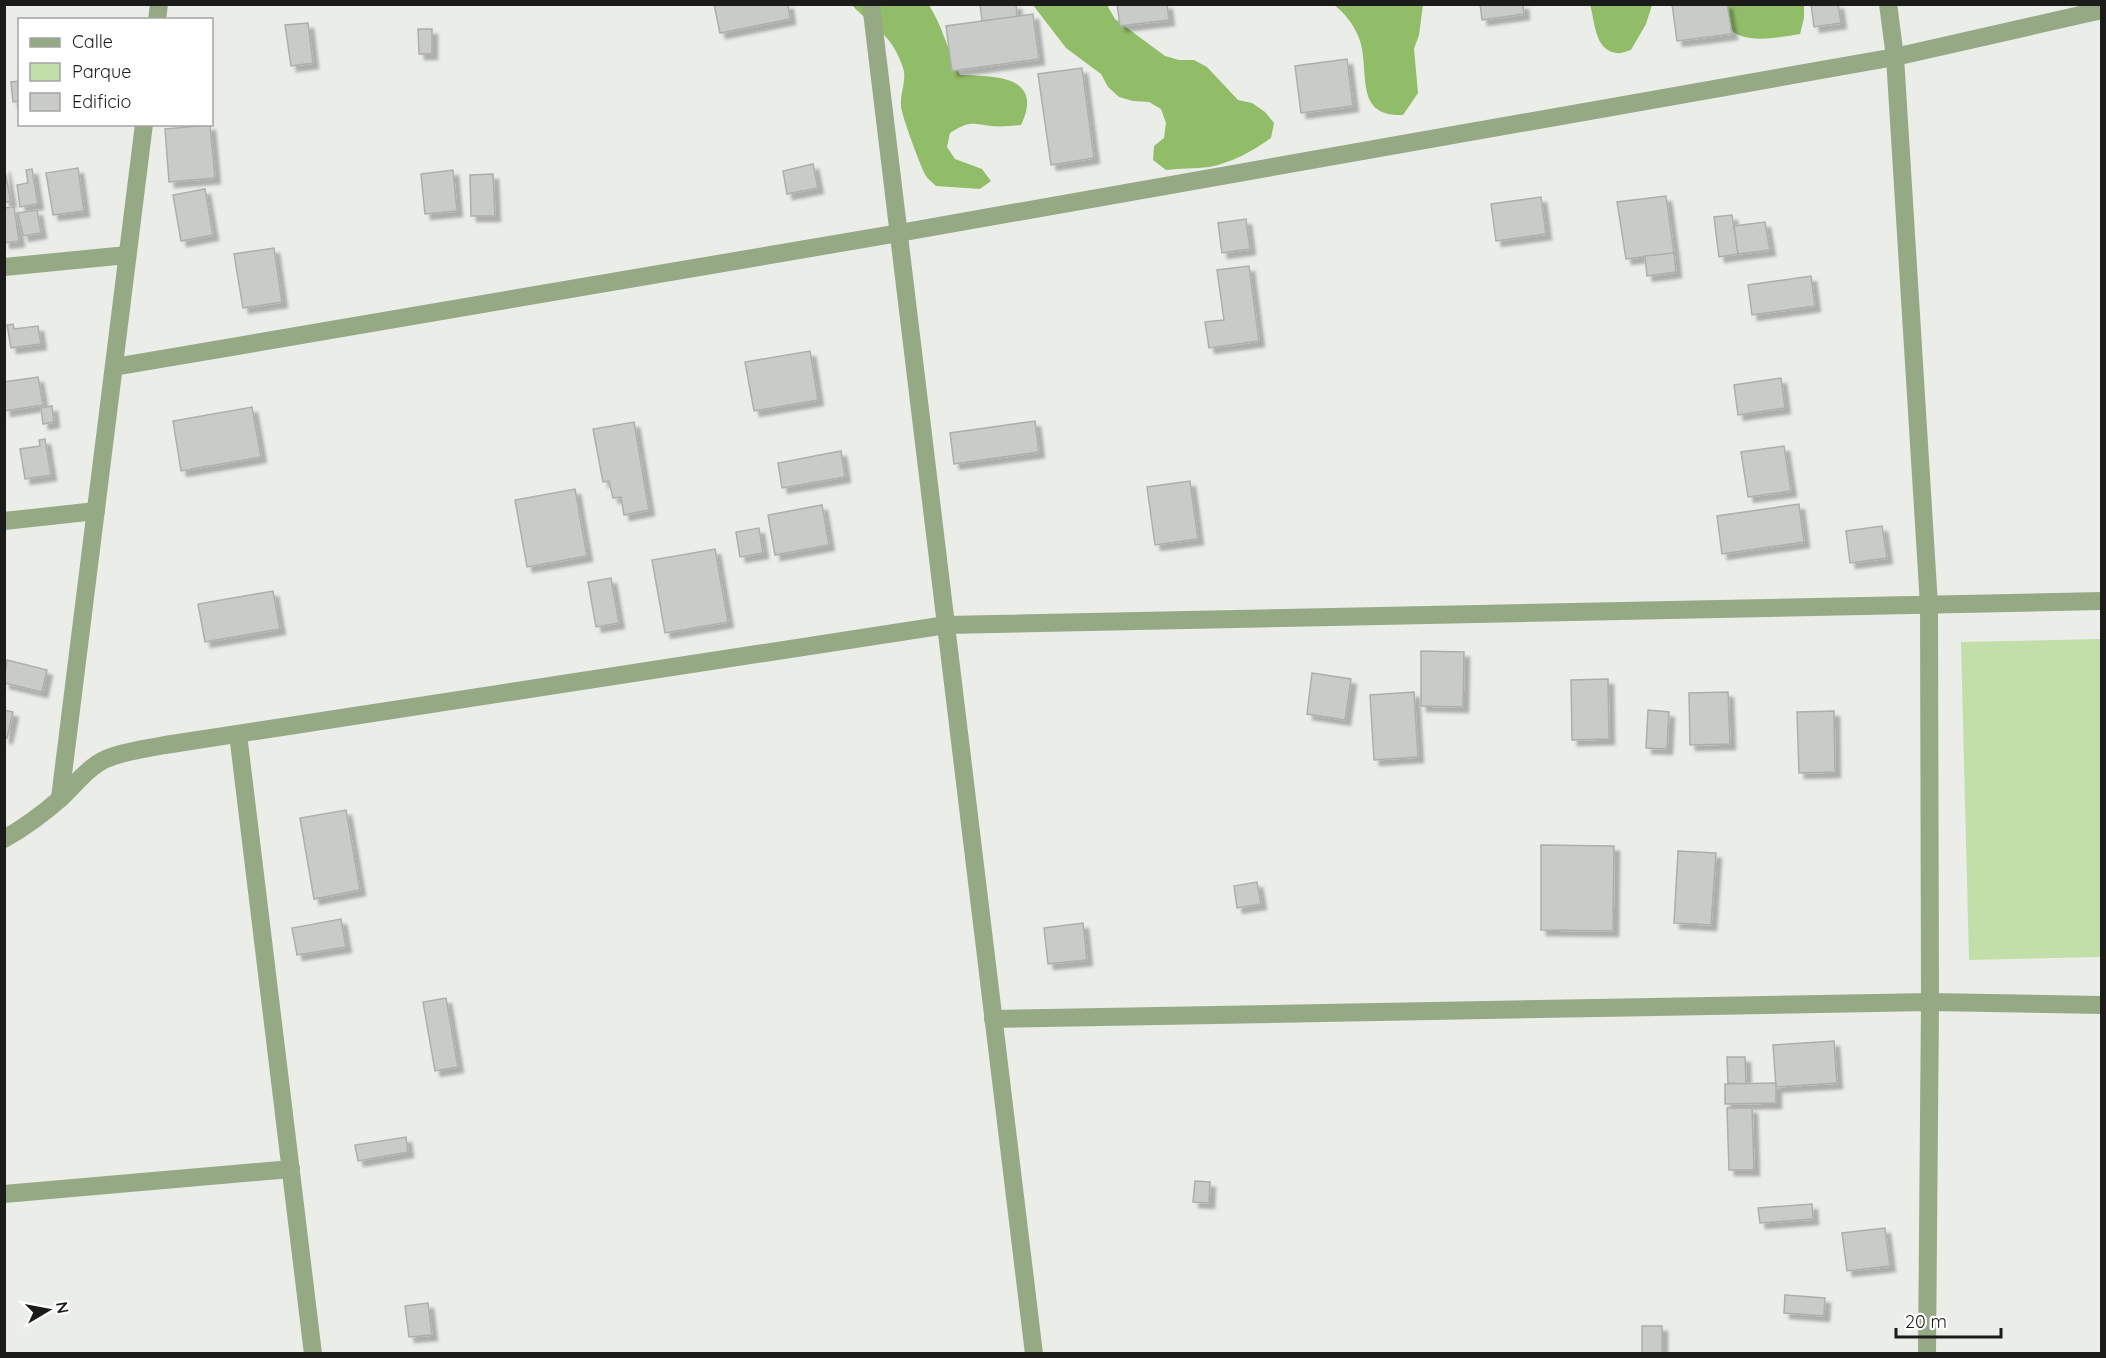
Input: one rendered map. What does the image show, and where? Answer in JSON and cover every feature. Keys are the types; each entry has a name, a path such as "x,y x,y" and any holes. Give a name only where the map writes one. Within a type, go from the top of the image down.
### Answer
{"street":[{"path":"871,4 1034,1353"},
{"path":"1888,4 1895,57 1929,605 1930,1002 1927,1353"},
{"path":"114,367 899,233 1895,57 2102,10"},
{"path":"60,798 144,126"},
{"path":"4,267 127,255"},
{"path":"4,521 96,511"},
{"path":"4,839 31,823 87,771 105,760 165,745 946,625 2102,601"},
{"path":"238,734 313,1353"},
{"path":"993,1019 1930,1002 2102,1005"},
{"path":"4,1194 291,1169"}],"green space":[{"path":"852,5 929,5 960,75 1000,78 1021,87 1026,96 1027,109 1021,125 970,124 950,133 947,147 955,159 982,169 991,181 980,189 936,186 927,177 902,111 904,70 898,54 887,38"},
{"path":"1033,5 1107,5 1115,19 1165,56 1179,60 1194,60 1207,67 1238,100 1252,103 1265,112 1274,123 1271,138 1242,156 1225,163 1204,168 1166,170 1153,160 1154,146 1164,138 1166,123 1161,109 1149,102 1119,97 1108,87 1101,74 1066,48"},
{"path":"1334,5 1423,5 1419,35 1414,49 1418,93 1403,115 1387,114 1376,108 1370,100 1366,89 1359,38 1349,20"},
{"path":"1590,5 1652,5 1646,24 1631,50 1619,53 1609,51 1600,41"},
{"path":"1717,5 1804,5 1804,18 1800,34 1762,39 1751,38 1733,32 1725,24"},
{"path":"2101,639 2101,957 1969,960 1961,642"}],"building":[{"path":"714,4 788,4 790,19 720,33"},
{"path":"980,4 1016,4 1017,17 982,21"},
{"path":"1117,4 1167,4 1169,20 1120,26"},
{"path":"1480,4 1523,4 1524,14 1482,20"},
{"path":"1672,4 1727,4 1732,34 1677,41"},
{"path":"1811,4 1838,4 1841,23 1814,27"},
{"path":"1033,14 1039,59 952,71 946,26"},
{"path":"308,23 313,63 291,66 285,25"},
{"path":"418,29 432,29 432,54 419,54"},
{"path":"1347,59 1353,106 1301,113 1295,66"},
{"path":"1082,68 1094,158 1051,165 1038,74"},
{"path":"18,81 18,101 13,102 11,82"},
{"path":"210,126 215,178 169,182 165,129"},
{"path":"813,164 818,188 787,194 783,171"},
{"path":"4,166 11,202 4,202"},
{"path":"78,168 84,211 53,215 46,173"},
{"path":"32,169 38,204 20,207 17,185 28,183 26,170"},
{"path":"453,170 457,211 425,214 421,174"},
{"path":"493,174 495,216 471,216 470,175"},
{"path":"205,189 213,235 181,241 173,195"},
{"path":"1666,196 1674,253 1626,259 1617,202"},
{"path":"1541,197 1546,234 1496,241 1491,204"},
{"path":"14,207 19,241 4,243 4,208"},
{"path":"37,210 41,233 23,236 18,213"},
{"path":"1732,215 1738,254 1719,257 1714,217"},
{"path":"1246,219 1250,249 1222,253 1218,223"},
{"path":"1765,222 1770,250 1738,254 1734,226"},
{"path":"274,248 282,302 243,308 234,254"},
{"path":"1674,253 1676,272 1647,276 1645,256"},
{"path":"1249,266 1259,341 1209,348 1205,322 1224,320 1217,270"},
{"path":"1811,276 1815,306 1752,315 1748,285"},
{"path":"13,324 14,329 38,326 41,344 11,348 7,325"},
{"path":"810,351 818,400 754,411 745,362"},
{"path":"38,377 43,405 5,411 4,382"},
{"path":"1781,378 1785,408 1738,415 1734,385"},
{"path":"52,406 54,422 43,424 41,408"},
{"path":"252,407 261,457 181,471 173,421"},
{"path":"1035,421 1039,452 954,464 950,433"},
{"path":"634,422 649,510 624,515 621,497 613,498 609,481 603,482 593,429"},
{"path":"45,439 51,475 25,479 20,449 40,446 39,440"},
{"path":"1784,446 1791,491 1748,497 1741,452"},
{"path":"841,451 845,477 782,488 778,463"},
{"path":"1190,481 1198,539 1155,545 1147,487"},
{"path":"575,489 587,556 527,567 515,500"},
{"path":"1799,504 1804,542 1722,554 1717,516"},
{"path":"822,505 829,545 775,555 768,515"},
{"path":"1882,526 1887,558 1850,563 1846,531"},
{"path":"759,528 763,553 740,557 736,532"},
{"path":"715,549 728,622 665,633 652,560"},
{"path":"611,578 619,623 596,627 588,582"},
{"path":"273,591 280,629 205,642 198,604"},
{"path":"1421,651 1464,652 1463,707 1421,706"},
{"path":"7,660 47,670 42,692 4,683"},
{"path":"1312,673 1351,679 1345,720 1307,714"},
{"path":"1608,679 1609,739 1572,740 1571,680"},
{"path":"1414,692 1418,757 1374,760 1370,695"},
{"path":"1728,692 1730,744 1690,745 1689,693"},
{"path":"4,710 13,712 7,738 4,738"},
{"path":"1648,710 1669,712 1667,749 1646,748"},
{"path":"1834,711 1835,772 1799,773 1797,712"},
{"path":"346,810 360,890 314,899 300,818"},
{"path":"1541,845 1614,846 1613,931 1541,930"},
{"path":"1678,851 1716,853 1711,925 1674,923"},
{"path":"1257,882 1261,904 1237,908 1234,886"},
{"path":"341,919 346,947 297,955 292,928"},
{"path":"1083,923 1087,960 1048,964 1044,928"},
{"path":"446,998 458,1067 435,1071 423,1002"},
{"path":"1834,1041 1837,1083 1776,1087 1773,1045"},
{"path":"1727,1057 1745,1057 1746,1084 1728,1083"},
{"path":"1776,1083 1776,1103 1725,1104 1725,1084"},
{"path":"1727,1108 1752,1108 1754,1170 1729,1170"},
{"path":"406,1137 408,1152 358,1161 355,1145"},
{"path":"1195,1181 1210,1182 1209,1203 1193,1202"},
{"path":"1812,1204 1813,1219 1760,1223 1758,1208"},
{"path":"1885,1228 1890,1266 1847,1271 1842,1233"},
{"path":"1785,1295 1825,1298 1824,1316 1784,1313"},
{"path":"428,1303 432,1335 409,1337 405,1306"},
{"path":"1642,1326 1662,1326 1662,1354 1642,1354"}]}
